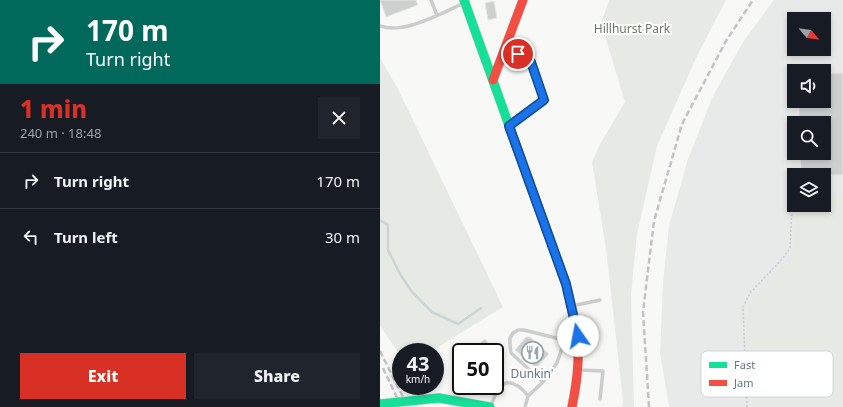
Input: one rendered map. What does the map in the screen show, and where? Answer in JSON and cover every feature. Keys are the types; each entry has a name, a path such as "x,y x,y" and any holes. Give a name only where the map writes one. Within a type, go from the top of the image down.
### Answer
{"main road":[{"path":"493,80 523,0"},
{"path":"464,2 566,284 578,340 578,370 572,407"},
{"path":"380,404 438,398 490,407"}],"lane":[{"path":"431,0 437,15"},
{"path":"380,26 395,29 403,27 437,15 464,2"},
{"path":"505,46 531,62 544,100 509,126"},
{"path":"571,306 600,300"},
{"path":"543,382 511,353 510,338 513,333 518,330 524,330 560,339 578,340"},
{"path":"525,407 528,396 553,370 562,348 560,339"},
{"path":"578,370 603,371 600,399"},
{"path":"490,407 501,386 506,383 519,387 528,396"}],"path":[{"path":"745,351 743,307 750,293 783,258 790,248 792,212"},
{"path":"747,397 747,407"}],"shaded area":[{"path":"774,0 843,0 843,407 669,407 660,353 663,282 669,226 688,159 712,98 743,42"}],"green space":[{"name":"Hillhurst Park","path":"609,0 726,0 697,56 657,146 637,234 631,295 634,407 622,407 623,401 606,249 592,162 600,144 625,102 601,23"},
{"path":"380,58 398,89 503,307 444,343 392,343 380,326"},
{"path":"831,193 843,193 843,407 752,407 751,397 833,397 833,351 749,351 747,308 752,296 787,261 794,250 797,212 831,212"}],"building":[{"path":"380,0 416,0 418,5 386,17"},
{"path":"494,1 497,18 488,20 485,3"},
{"path":"831,73 843,73 843,175 831,175 831,168 801,168 800,160 831,160 831,116 799,116 799,108 831,108"},
{"name":"Dunkin'","path":"526,337 530,337 549,354 536,368 515,350"},
{"path":"485,339 488,343 480,343"}],"waterway":[{"path":"380,220 388,225 388,250 400,274 412,292 432,312 458,324 481,308"}],"railway":[{"path":"649,407 643,312 654,221 682,124 726,41 753,0"},
{"path":"380,351 408,407"},
{"path":"383,368 400,404"}],"traffic: fast":[{"path":"464,0 566,284 574,320"},
{"path":"439,398 490,407"},
{"path":"380,404 439,398"}],"traffic: jam":[{"path":"493,80 523,0"},
{"path":"572,407 578,364 574,320"}],"place":[{"name":"Dunkin'","path":"532,352"}],"route":[{"path":"518,54 531,62 544,100 509,126 566,284 578,336"}]}
